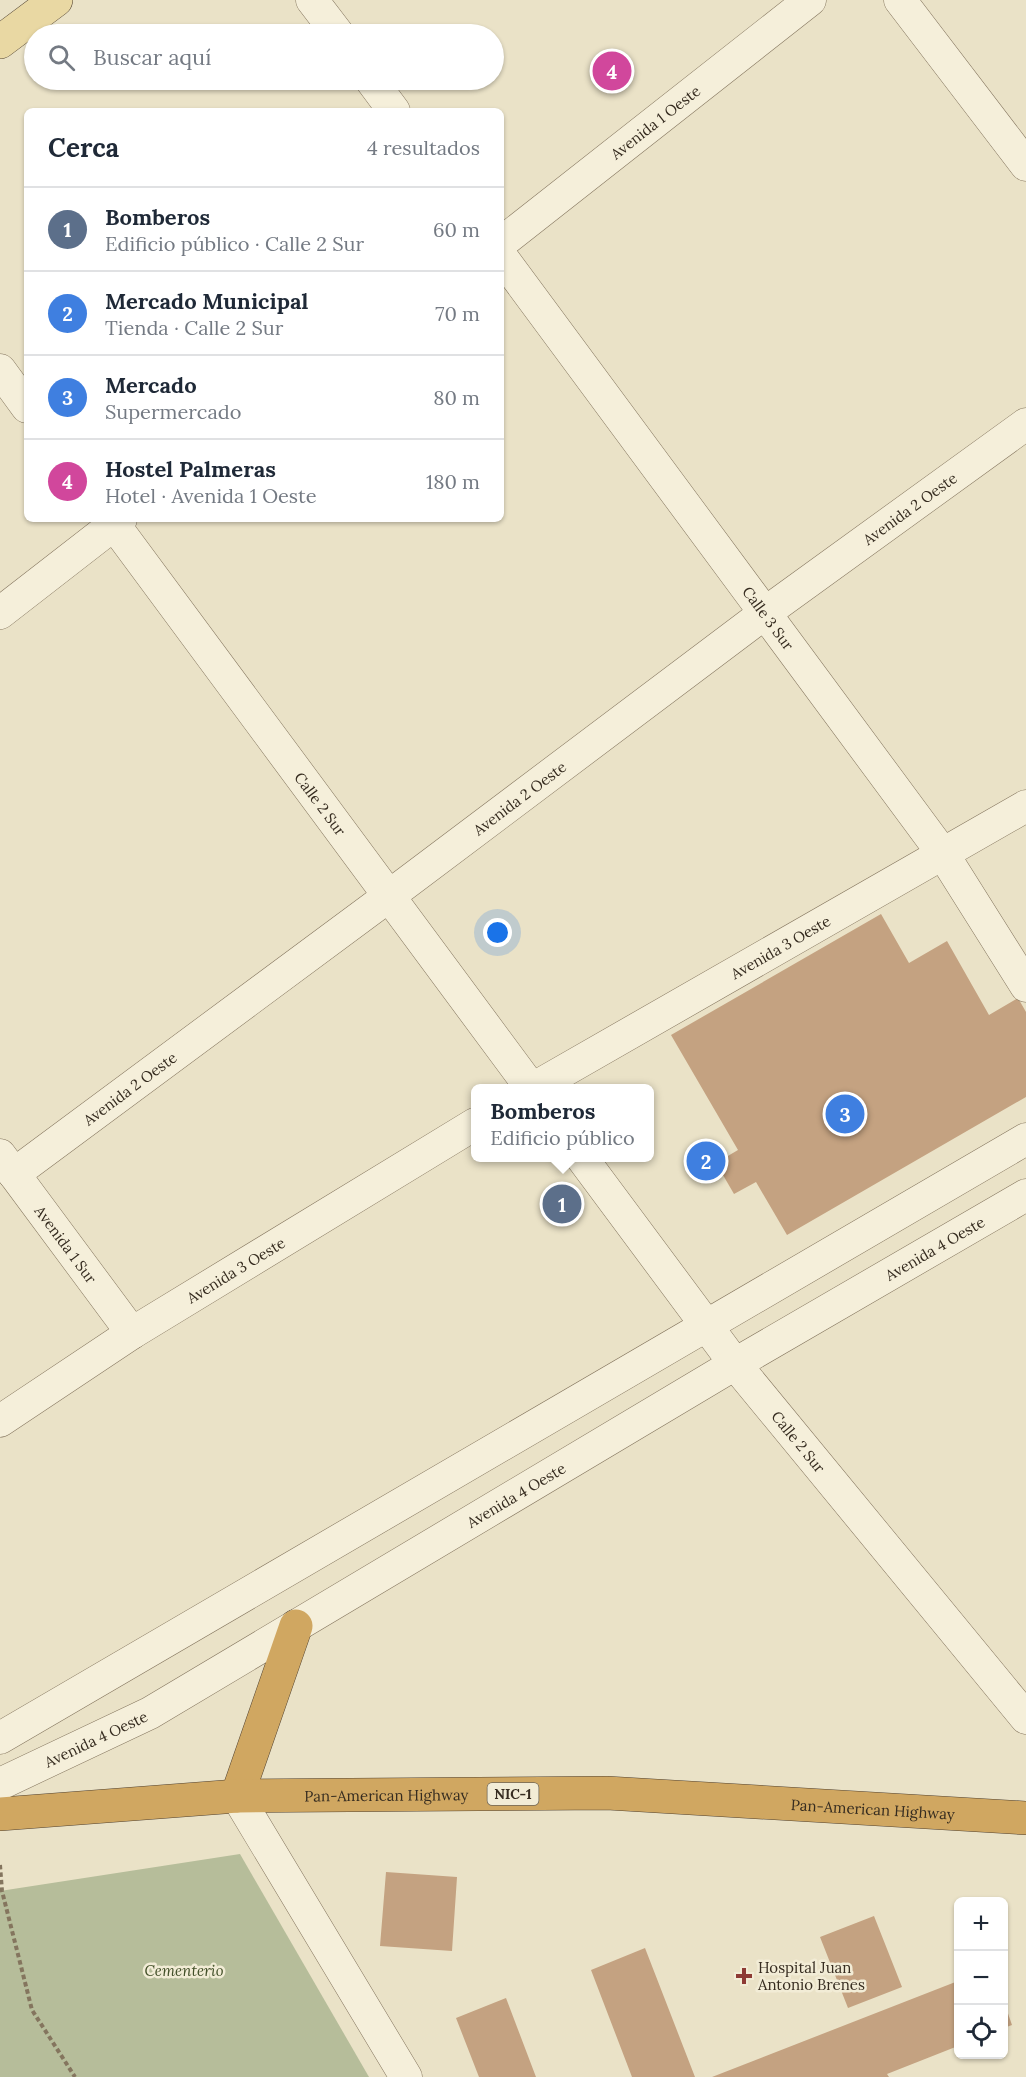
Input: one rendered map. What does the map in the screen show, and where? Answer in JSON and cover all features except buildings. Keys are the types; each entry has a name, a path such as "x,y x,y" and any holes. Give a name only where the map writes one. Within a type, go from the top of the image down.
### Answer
{"highway":[{"path":"237,1796 296,1626"},
{"name":"Pan-American Highway","path":"0,1814 237,1796 607,1793 1026,1818"}],"main road":[{"path":"0,42 56,0"}],"street":[{"path":"312,0 330,24"},
{"name":"Avenida 1 Oeste","path":"504,241 810,0"},
{"path":"900,0 1026,165"},
{"path":"378,90 392,108"},
{"name":"Calle 3 Sur","path":"504,260 943,854 1026,986"},
{"path":"0,370 24,402"},
{"name":"Avenida 2 Oeste","path":"7,1165 389,896 765,613 1026,424"},
{"path":"0,613 114,522"},
{"name":"Calle 2 Sur","path":"116,522 529,1084"},
{"name":"Avenida 3 Oeste","path":"542,1084 1026,806"},
{"name":"Avenida 3 Oeste","path":"0,1421 132,1333 471,1127"},
{"path":"0,1738 1026,1138"},
{"name":"Calle 2 Sur","path":"585,1162 735,1364 1026,1718"},
{"name":"Avenida 1 Sur","path":"7,1165 132,1333"},
{"name":"Avenida 4 Oeste","path":"0,1784 150,1713 735,1364 1026,1195"},
{"path":"237,1796 406,2077"}],"path":[{"path":"0,1865 2,1891 32,2010 75,2077"}],"green space":[{"name":"Cementerio","path":"240,1854 369,2077 0,2077 0,1891"}],"place":[{"name":"Hostel Palmeras","path":"612,71"},
{"name":"Mercado","path":"845,1114"},
{"name":"Mercado Municipal","path":"706,1161"},
{"name":"Bomberos","path":"562,1204"},
{"name":"Hospital Juan Antonio Brenes","path":"744,1976"}]}
